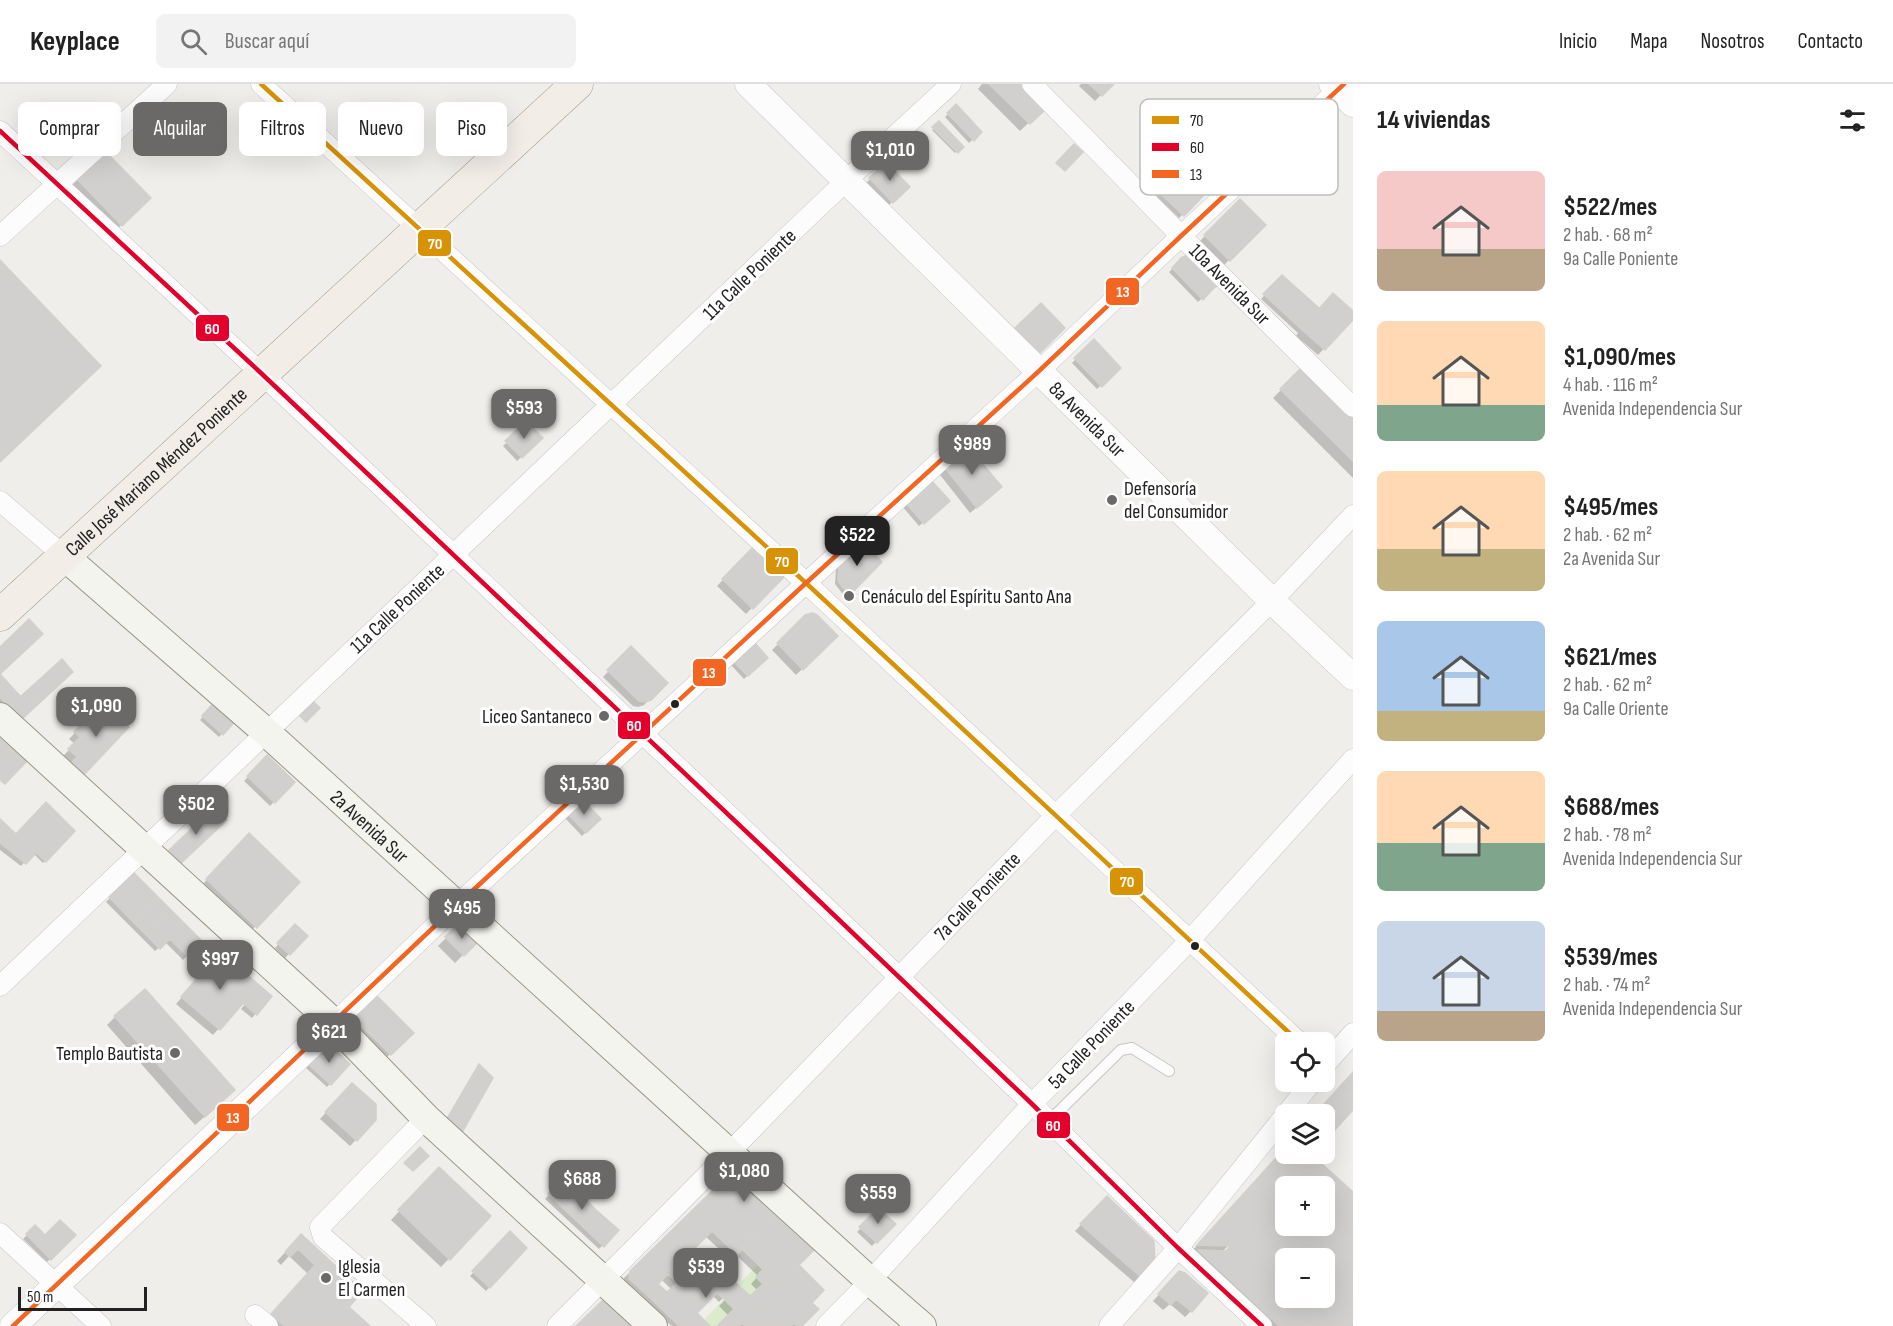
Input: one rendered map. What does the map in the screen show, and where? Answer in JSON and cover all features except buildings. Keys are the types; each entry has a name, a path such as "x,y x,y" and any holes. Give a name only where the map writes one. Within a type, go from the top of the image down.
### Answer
{"main road":[{"name":"Calle José Mariano Méndez Poniente","path":"0,615 577,84"},
{"name":"2a Avenida Sur","path":"64,556 266,732 922,1326"},
{"path":"0,717 334,1023 426,1118 653,1326"}],"street":[{"path":"0,236 167,84"},
{"path":"261,84 806,583 1288,1032"},
{"name":"8a Avenida Sur","path":"748,84 1272,601 1353,677"},
{"name":"11a Calle Poniente","path":"0,986 847,180 951,84"},
{"name":"10a Avenida Sur","path":"1032,84 1140,194"},
{"path":"0,131 58,183 899,976 1178,1248 1262,1326"},
{"name":"10a Avenida Sur","path":"1141,195 1353,407"},
{"path":"13,1326 457,905 1039,371 1227,195"},
{"name":"2a Avenida Sur","path":"0,501 64,556"},
{"name":"7a Calle Poniente","path":"557,1326 729,1153 1056,815 1272,601 1353,515"},
{"name":"5a Calle Poniente","path":"826,1326 1032,1104 1190,940 1353,759"},
{"path":"1335,1053 1353,1033"},
{"path":"1109,1326 1178,1248 1304,1092"},
{"path":"426,1118 320,1227 322,1237 426,1326"},
{"path":"0,1233 101,1326"}],"lane":[{"path":"1049,1121 1121,1050 1132,1048 1169,1071"}],"green space":[{"path":"758,1265 763,1269 756,1277 763,1284 750,1296 738,1285"},
{"path":"724,1299 734,1309 717,1326 710,1326 704,1320"}],"transit line":[{"name":"70","path":"261,84 806,583 1288,1032"},
{"name":"13","path":"1328,99 1344,84"},
{"name":"60","path":"0,131 262,374 770,854 1032,1104 1178,1248 1262,1326"},
{"name":"13","path":"13,1326 457,905 1039,371 1225,195"}],"place":[{"name":"Defensoría del Consumidor","path":"1112,500"},
{"name":"Cenáculo del Espíritu Santo Ana","path":"849,596"},
{"name":"Liceo Santaneco","path":"604,716"},
{"name":"Templo Bautista","path":"175,1053"},
{"name":"Iglesia El Carmen","path":"326,1278"}]}
